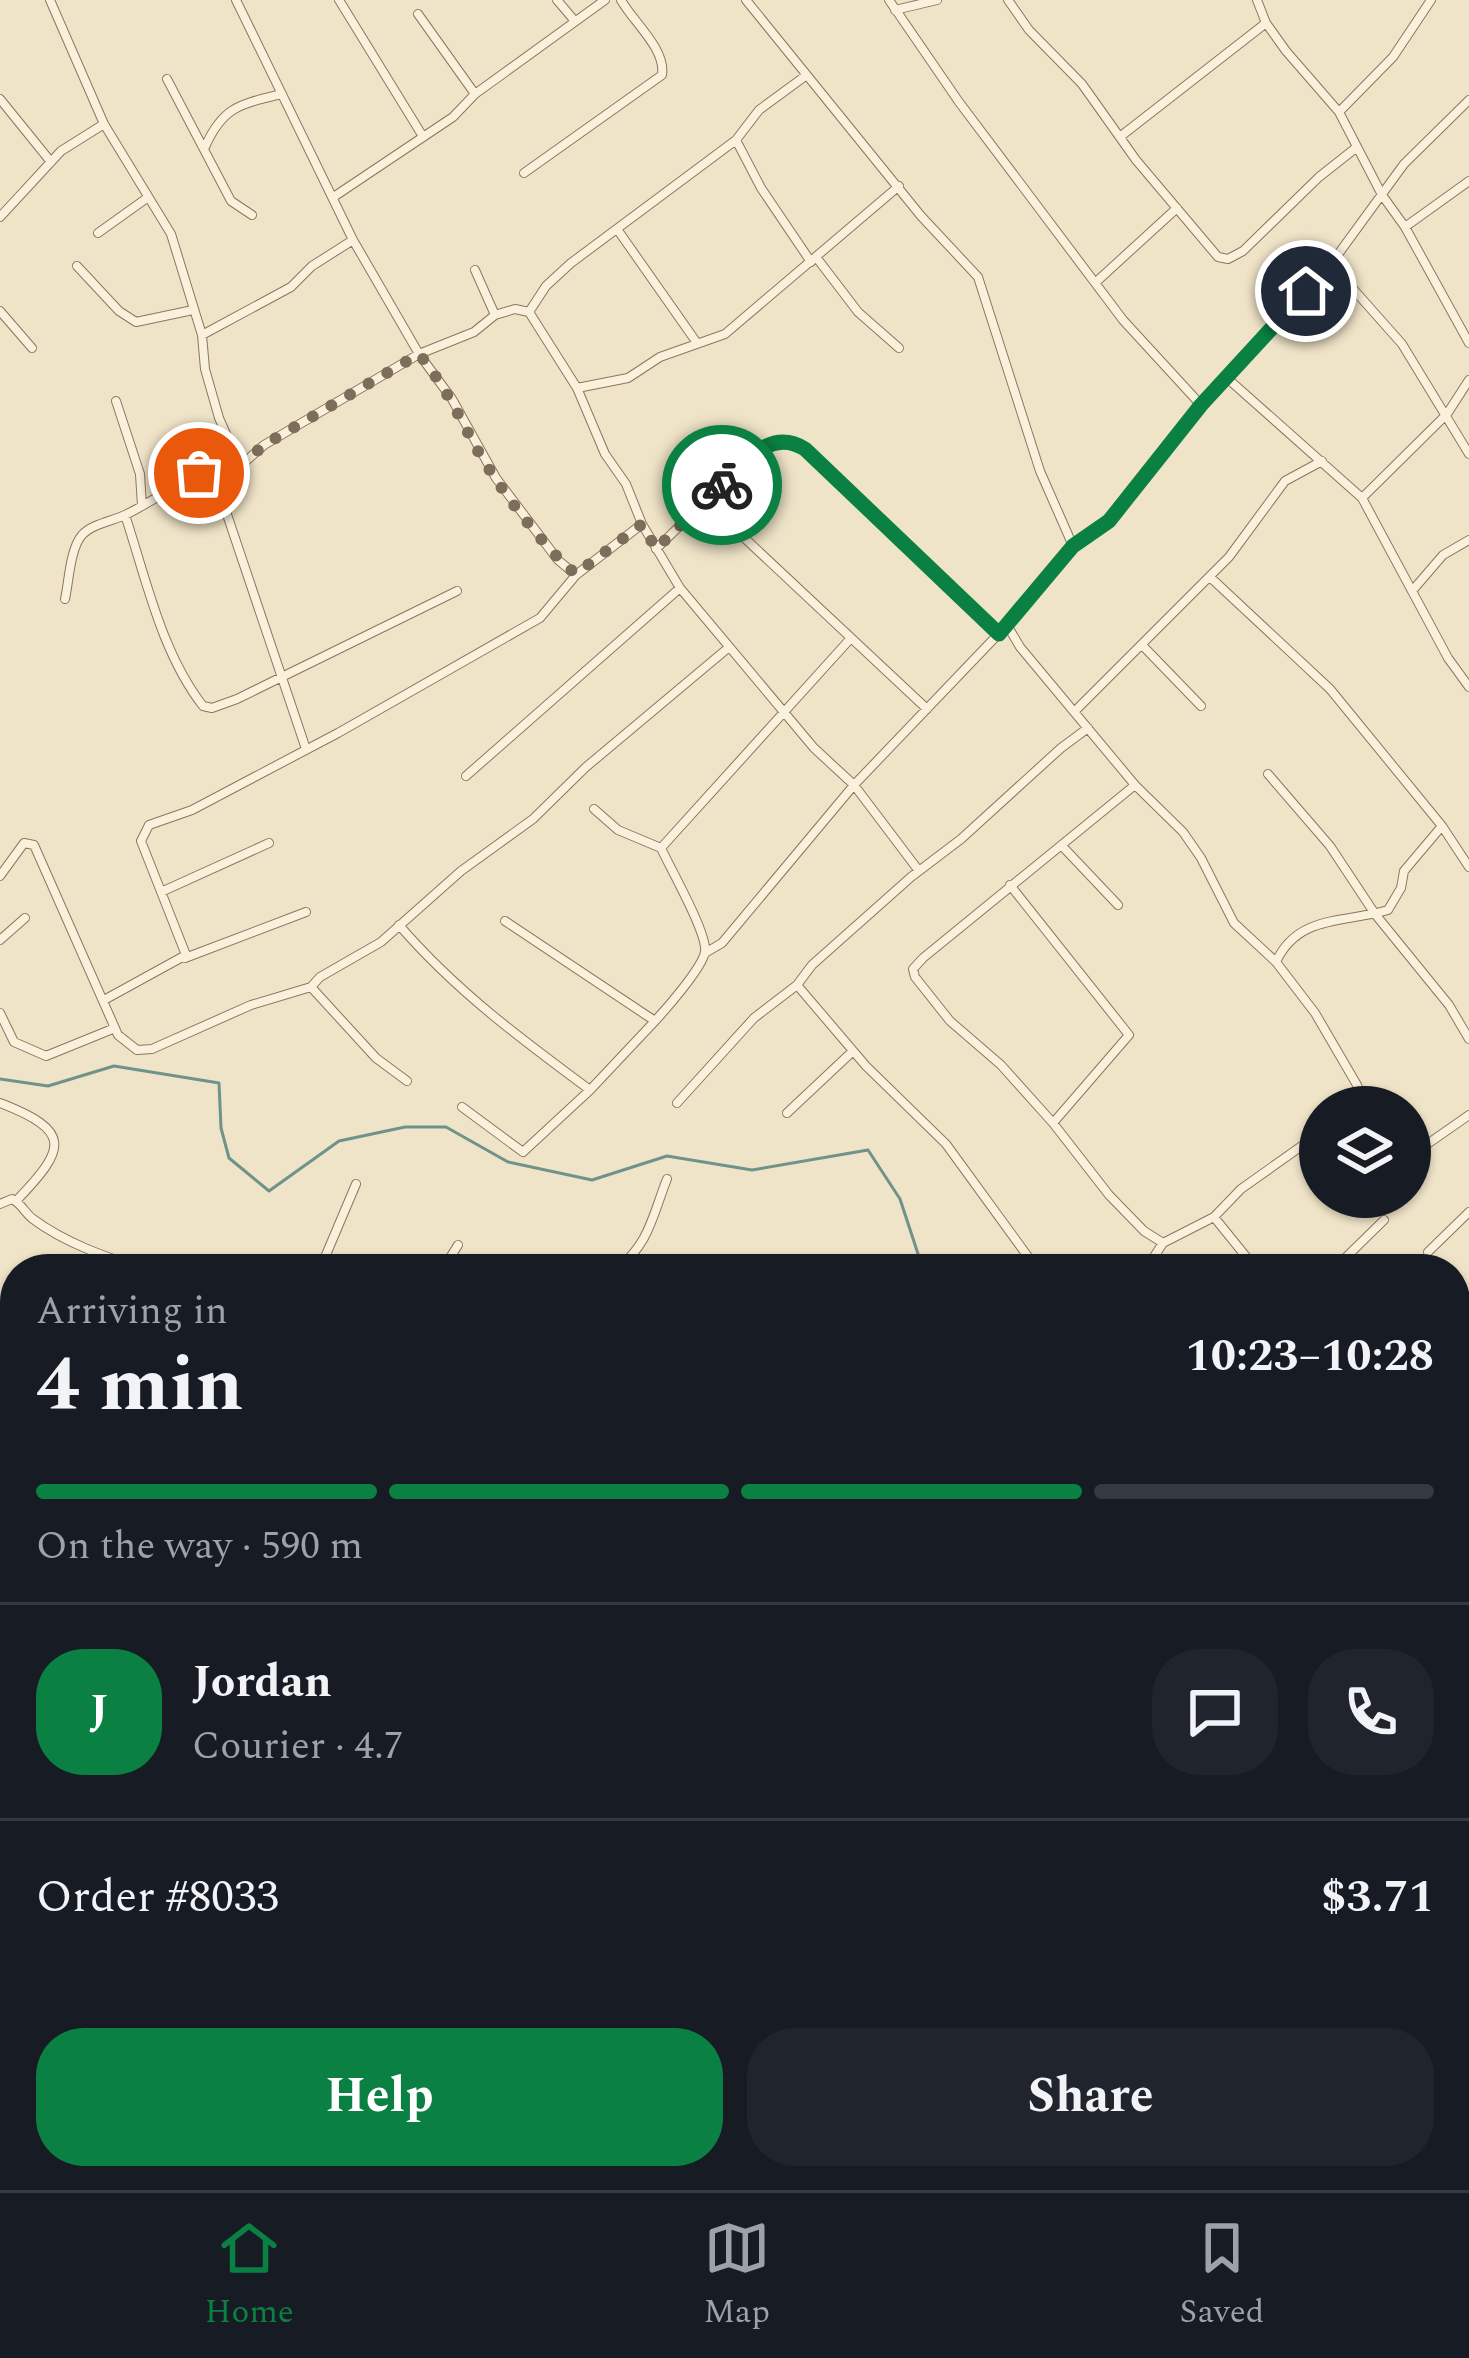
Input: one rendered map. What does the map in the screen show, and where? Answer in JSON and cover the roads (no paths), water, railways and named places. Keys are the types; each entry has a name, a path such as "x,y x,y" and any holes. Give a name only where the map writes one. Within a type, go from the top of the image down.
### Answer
{"street":[{"path":"50,0 104,124 171,233 202,334 219,418 231,445 229,462"},
{"path":"236,0 353,240 419,354 452,399 496,478 557,560 576,574"},
{"path":"339,0 422,135"},
{"path":"557,0 574,20"},
{"path":"334,196 453,117 476,94 605,0"},
{"path":"524,172 662,75 662,58 622,0"},
{"path":"746,0 921,216 978,277 1040,471 1073,546"},
{"path":"889,0 1095,284 1201,405"},
{"path":"895,10 937,0"},
{"path":"1008,0 1211,252 1228,260 1357,146"},
{"path":"1257,0 1266,23 1339,112 1469,343"},
{"path":"1339,112 1385,67 1427,2"},
{"path":"418,14 476,94"},
{"path":"1121,136 1266,23"},
{"path":"529,312 545,286 736,140 759,110 805,77"},
{"path":"167,79 231,201 252,215"},
{"path":"205,148 216,123 229,112 282,94"},
{"path":"0,99 51,162"},
{"path":"462,1107 524,1152 590,1090 655,1021 705,953 722,943 854,785 1007,626 1073,546 1109,521 1201,405 1331,264 1404,164 1469,100"},
{"path":"0,217 61,151 104,124"},
{"path":"736,140 761,188 813,259 858,312 899,348"},
{"path":"1405,226 1469,181"},
{"path":"578,388 628,378 660,357 735,327 899,186"},
{"path":"98,233 148,198"},
{"path":"1095,284 1177,208"},
{"path":"617,229 698,343"},
{"path":"202,334 291,287 312,266 353,240"},
{"path":"1331,264 1402,344 1469,454"},
{"path":"77,266 136,322 193,310"},
{"path":"475,270 495,315"},
{"path":"64,599 81,536 229,462 246,461 264,445 419,354 474,332 495,315 515,309 529,312 578,388 642,524 680,588 814,748 854,785 919,871"},
{"path":"0,310 32,348"},
{"path":"1227,378 1362,498 1448,658 1469,687"},
{"path":"1362,498 1447,414 1469,380"},
{"path":"116,401 140,474 142,506"},
{"path":"656,549 758,450 791,440 999,634"},
{"path":"1075,711 1245,539 1285,481 1322,461"},
{"path":"212,470 306,748"},
{"path":"706,502 927,710"},
{"path":"125,515 169,644 184,680 202,706 212,708 237,699 457,591"},
{"path":"184,959 185,950 141,842 146,828 192,810 540,618 576,574 642,524"},
{"path":"1412,591 1443,555 1469,540"},
{"path":"1403,577 1429,571"},
{"path":"1210,577 1330,689 1442,826 1469,867"},
{"path":"466,776 680,588"},
{"path":"1007,626 1135,785 1184,832 1234,923 1276,962 1315,1013 1357,1086"},
{"path":"661,848 851,638"},
{"path":"1142,645 1202,706"},
{"path":"0,876 24,843 34,844 115,1028 131,1047 145,1051 251,1005 311,986 381,942 460,871 533,819 586,767 728,648"},
{"path":"677,1102 754,1018 797,986 812,965 1088,728"},
{"path":"1268,774 1330,846 1375,914 1449,1005 1469,1039"},
{"path":"1135,785 913,970 950,1021 1001,1065 1053,1123 1108,1196 1163,1243"},
{"path":"594,808 618,830 661,848 705,953"},
{"path":"1276,962 1283,946 1322,922 1388,910 1404,871 1442,826"},
{"path":"161,892 269,843"},
{"path":"1063,847 1118,905"},
{"path":"1010,885 1130,1035 1053,1123"},
{"path":"104,1000 184,959 305,912"},
{"path":"0,940 25,918"},
{"path":"506,921 655,1021"},
{"path":"399,925 481,1009 590,1090"},
{"path":"311,986 376,1058 407,1081"},
{"path":"797,986 853,1051 946,1144 1025,1254"},
{"path":"0,1013 14,1042 46,1056 115,1028"},
{"path":"787,1113 853,1051"},
{"path":"0,1103 39,1118 55,1142 54,1157 16,1200 0,1204"},
{"path":"1431,1141 1469,1114"},
{"path":"1153,1254 1163,1243 1214,1217 1241,1189 1299,1148"},
{"path":"636,1254 650,1232 667,1179"},
{"path":"326,1254 356,1184"},
{"path":"16,1200 35,1221 100,1254"},
{"path":"1428,1252 1469,1212"},
{"path":"1214,1217 1244,1254"},
{"path":"1349,1254 1384,1220"},
{"path":"452,1254 458,1245"}],"waterway":[{"path":"0,1079 48,1086 114,1066 219,1083 221,1128 229,1158 269,1191 339,1141 405,1127 446,1127 508,1162 592,1180 667,1156 752,1170 868,1150 900,1199 918,1254"}]}
